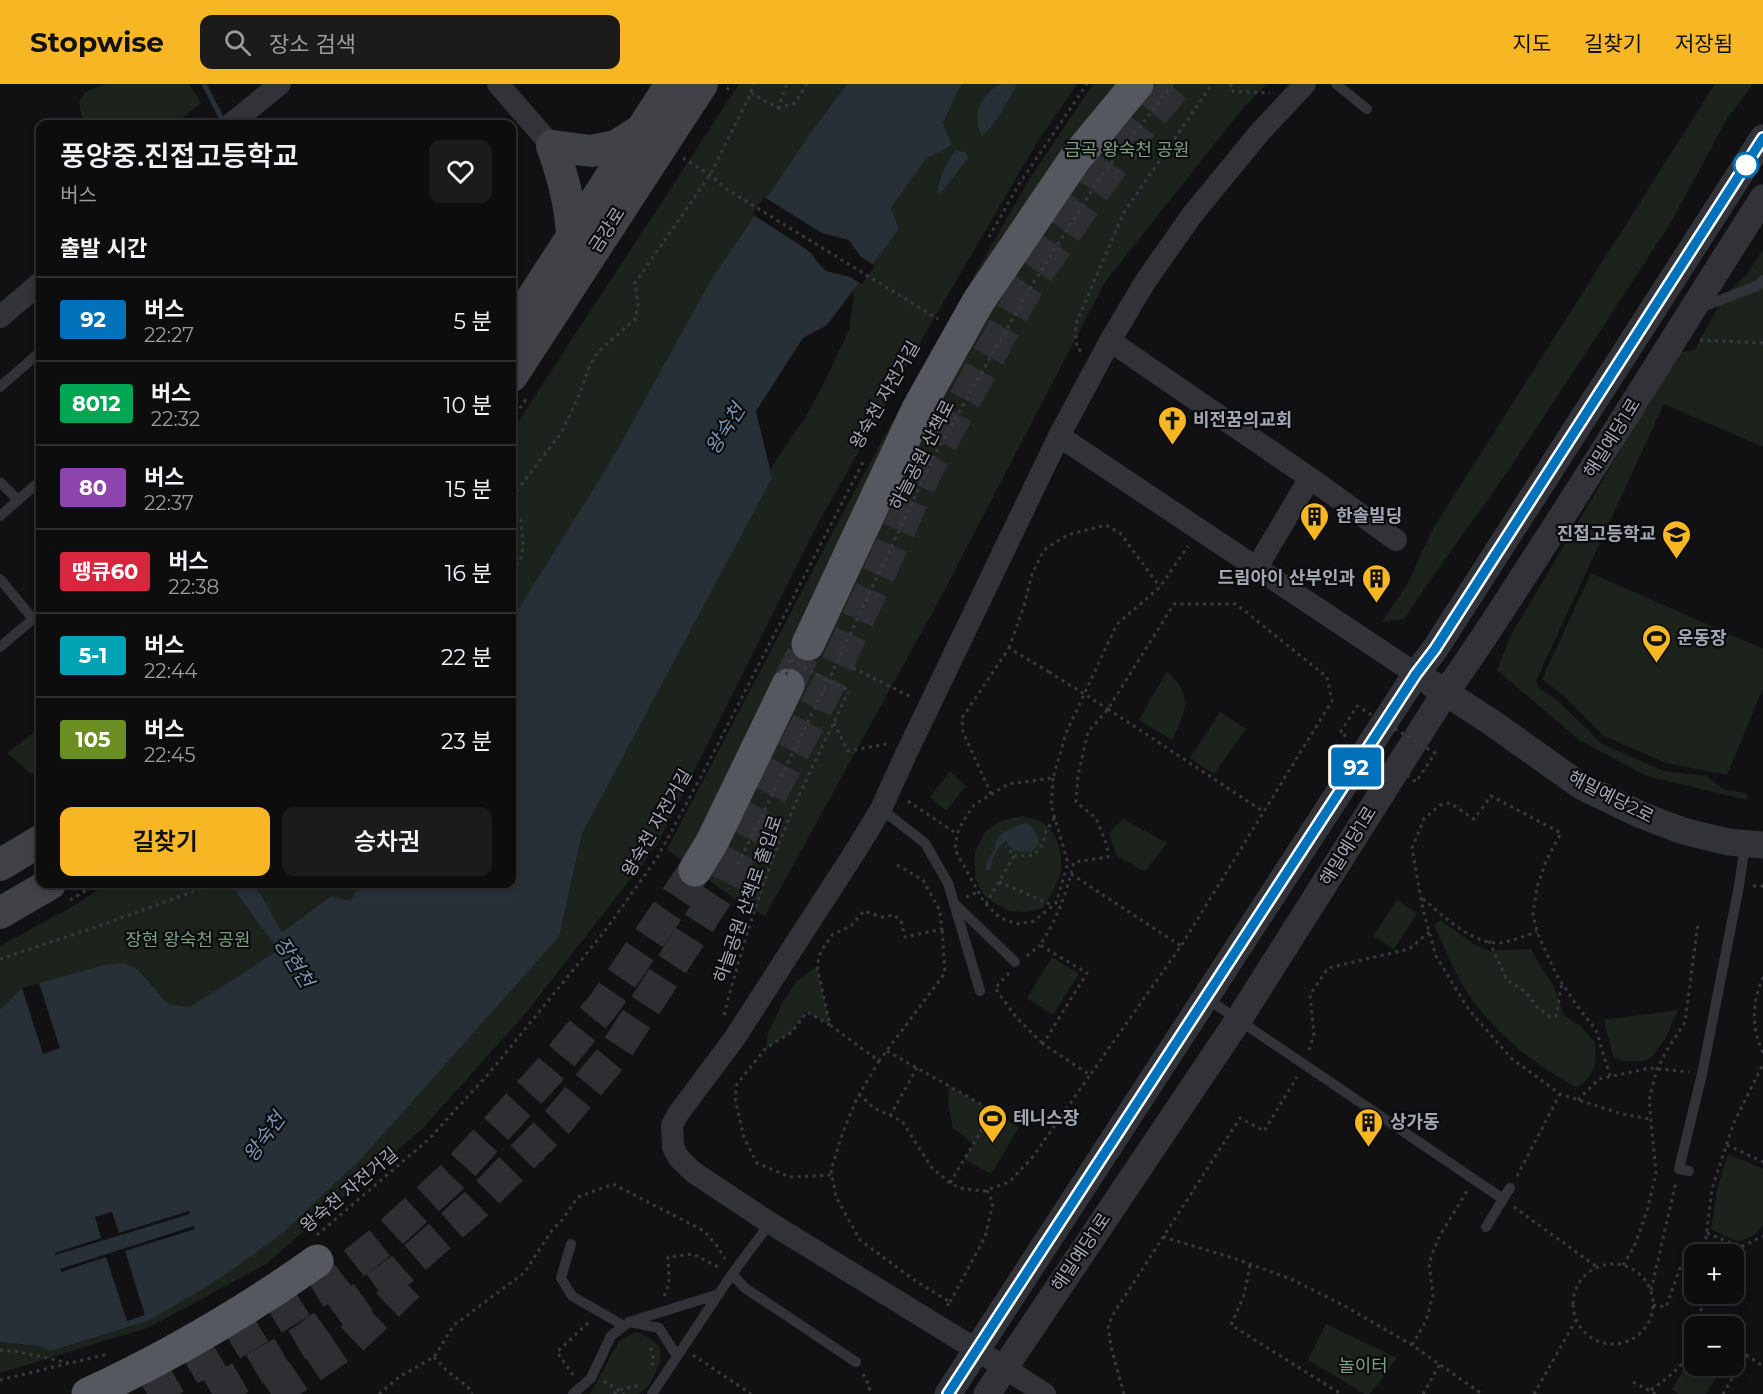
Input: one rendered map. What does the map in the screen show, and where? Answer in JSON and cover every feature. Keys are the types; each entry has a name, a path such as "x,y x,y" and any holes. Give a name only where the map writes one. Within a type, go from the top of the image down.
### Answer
{"highway":[{"path":"807,644 918,409 978,302 1075,159 1137,84"},
{"path":"695,870 712,842 783,678"},
{"path":"88,1394 199,1337 278,1288 314,1251"}],"main road":[{"name":"금강로","path":"516,323 670,84"},
{"name":"금강로","path":"516,370 702,84"},
{"path":"572,235 571,209 552,146 591,151 616,146 639,131"},
{"path":"0,864 36,843"},
{"path":"0,913 43,888"}],"street":[{"path":"236,120 280,84"},
{"path":"498,84 552,146"},
{"path":"1045,1394 933,1322 770,1223 693,1172 678,1157 673,1147 672,1125 763,996 886,800 1059,435 1145,282 1192,215 1260,132 1305,84"},
{"name":"해밀예당1로","path":"948,1394 1416,674 1442,639 1763,138"},
{"name":"해밀예당1로","path":"987,1394 1239,1019 1445,693 1562,517 1690,310 1763,198"},
{"path":"0,316 36,286"},
{"path":"1110,341 1396,540"},
{"path":"1059,435 1416,674"},
{"path":"1257,567 1310,478"},
{"name":"해밀예당2로","path":"1416,674 1491,722 1581,786 1641,815 1683,831 1754,845"}],"lane":[{"path":"1336,84 1367,110"},
{"path":"1690,310 1705,307 1759,285 1763,280"},
{"path":"0,387 36,356"},
{"path":"0,482 18,500"},
{"path":"0,516 36,484"},
{"path":"0,579 33,619 0,647"},
{"path":"886,800 925,843 948,883 980,991"},
{"path":"1684,1170 1739,886 1754,845"},
{"path":"954,903 1013,966"},
{"path":"1206,998 1503,1199"},
{"path":"1486,1227 1510,1188"},
{"path":"652,1394 732,1274 770,1223"},
{"path":"571,1244 561,1278 572,1296 626,1324 659,1328 680,1352"},
{"path":"732,1274 745,1288 856,1362"},
{"path":"573,1394 591,1378 611,1336 626,1324 719,1294"}],"path":[{"path":"516,492 561,433 578,399 590,365 598,352 634,319 638,305 635,283 710,175 751,93 753,84"},
{"path":"778,108 788,84"},
{"path":"751,93 778,108 795,103 807,84"},
{"path":"989,237 1019,184 1087,84"},
{"name":"하늘공원 산책로","path":"738,864 828,681 935,454 1027,295 1099,179 1173,84"},
{"path":"1075,326 1123,214 1212,84"},
{"path":"1232,84 1231,91 1254,93"},
{"path":"683,158 728,190 942,322"},
{"path":"1669,347 1693,339 1763,343"},
{"name":"왕숙천 자전거길","path":"314,1251 429,1139 499,1062 604,932 657,858 725,731 864,459"},
{"path":"516,513 521,520 523,545 522,556 516,567"},
{"path":"991,794 963,732 962,718 1009,648 1024,606 1032,574 1044,550 1066,535 1106,525 1120,533 1160,587"},
{"path":"1053,778 1008,784 974,805 957,834 955,850 986,904 1000,918 1018,924 1034,921 1056,903 1068,863 1051,805 1053,778 1066,733 1118,624 1160,587 1199,529"},
{"path":"859,1094 874,1108 902,1121 932,1168 950,1183 960,1188 984,1191 1009,1182 1032,1158 1181,946 1332,701 1327,677 1236,604 1174,604 1108,709 1088,732 1078,775 1076,802 1096,818 1107,846 1108,857 1074,862 1067,891 1054,924 1040,945 1026,958"},
{"path":"1009,648 1108,709 1264,812"},
{"path":"783,678 789,674 789,658 828,681"},
{"path":"853,668 929,706"},
{"name":"하늘공원 산책로 출입로","path":"722,1020 750,922 770,865 792,811 848,693 844,688 828,681"},
{"path":"1346,736 1340,733 1357,706 1435,753 1416,782 1408,777"},
{"path":"834,723 848,751 886,744"},
{"path":"725,731 730,734"},
{"path":"1610,1076 1596,1030 1556,974 1537,932 1533,914 1537,887 1546,861 1561,833 1491,796 1474,819 1450,803 1440,805 1424,819 1412,848 1436,956 1469,1010 1511,1058 1560,1094 1622,1114 1650,1119"},
{"path":"886,800 957,834"},
{"path":"1014,856 1034,855 1043,844 1046,831 1055,817"},
{"path":"1006,846 1014,856"},
{"path":"986,904 1014,856"},
{"path":"1071,874 1181,946"},
{"path":"999,882 1053,905"},
{"path":"0,959 203,888"},
{"path":"1422,897 1452,923 1479,939 1503,943 1537,932"},
{"path":"831,1025 817,966 821,951 833,934 851,926 864,911 882,917 894,915 902,921 905,937 942,929"},
{"path":"940,911 945,973 879,1061 859,1094 843,1132 831,1170 836,1197 860,1240 917,1282 950,1302"},
{"path":"1623,1265 1634,1247 1647,1211 1656,1173 1648,1100 1667,1050 1685,1022 1698,923"},
{"path":"1124,1394 1110,1347 1108,1325 1114,1312 1240,1118 1264,1131 1305,1065 1314,1033 1310,995 1328,968 1408,950 1429,932"},
{"path":"1489,941 1508,980 1526,992 1537,1007 1550,1017 1556,1016 1562,982"},
{"path":"1040,945 1087,973 1043,1044"},
{"path":"1013,966 995,988 1016,1017 1043,1044 1090,1076"},
{"path":"1763,977 1754,1012 1757,1039 1763,1053"},
{"path":"832,1175 790,1177 757,1163 744,1138 735,1098 737,1084 766,1048 792,1032 807,1012 831,1025 879,1061"},
{"path":"887,1051 993,1111 950,1183"},
{"path":"1705,1244 1712,1189 1733,1125 1763,1064"},
{"path":"890,1116 918,1068"},
{"path":"1578,1100 1599,1079 1610,1076 1650,1068 1702,1074"},
{"path":"1510,1188 1560,1094"},
{"path":"1727,1145 1763,1162"},
{"path":"1651,1292 1684,1170"},
{"path":"1412,1345 1426,1321 1433,1295 1429,1263 1438,1239 1474,1179"},
{"path":"933,1322 950,1302 985,1237 993,1203 987,1190"},
{"path":"1503,1199 1597,1267"},
{"path":"1707,1233 1741,1246 1763,1236"},
{"path":"1163,1237 1291,1279 1343,1305 1412,1345 1482,1394"},
{"path":"657,1313 669,1284 668,1257 693,1254 732,1274"},
{"path":"1250,1264 1244,1295 1231,1325 1341,1394"},
{"path":"1610,1264 1623,1265 1634,1270 1651,1292 1653,1305 1650,1319 1643,1330 1632,1339 1619,1344 1592,1339 1582,1330 1573,1308 1573,1295 1578,1283 1597,1267 1610,1264"},
{"path":"1653,1305 1666,1307 1680,1268 1684,1270"},
{"path":"582,1386 557,1352 599,1312"},
{"path":"1534,1394 1576,1320"},
{"path":"651,1348 654,1360 651,1368"},
{"path":"0,1350 15,1351 70,1364"},
{"path":"0,1380 118,1350"},
{"path":"680,1352 751,1394"},
{"path":"1723,1394 1746,1355 1763,1366"},
{"path":"434,1357 446,1370 468,1387 472,1394"},
{"path":"856,1362 870,1387 868,1394"},
{"path":"1651,1390 1677,1370 1684,1362"},
{"path":"1423,1394 1440,1364"},
{"path":"593,1374 624,1394"},
{"path":"1633,1382 1656,1394"},
{"path":"614,1394 618,1390 644,1384"}],"green space":[{"path":"106,84 189,84 201,103 180,120 82,120 79,101 85,92"},
{"path":"739,84 847,84 781,177 612,459 516,613 516,425"},
{"path":"963,84 1077,84 1036,144 816,527 657,845 525,1014 423,1128 266,1264 150,1327 0,1373 0,1342 38,1346 52,1351 148,1321 363,1157 559,937 582,834 772,478 770,469 807,415 823,385 849,330 854,294 852,291 899,229 891,208 926,159 952,145 943,123"},
{"name":"금곡 왕숙천 공원","path":"1093,84 1267,84 1243,108 1105,282 943,593 765,916 733,898 667,849 918,374 1030,178"},
{"path":"1715,84 1753,84 1727,119 1670,224 1509,470 1404,619 1382,622 1409,581 1431,532"},
{"path":"1763,249 1763,447 1664,404 1536,681 1540,689 1557,700 1602,744 1664,771 1707,776 1723,789 1748,794 1747,800 1647,776 1579,740 1497,670 1510,637 1678,353 1694,350 1725,295 1747,274"},
{"name":"운동장","path":"1591,573 1763,649 1763,688 1727,775 1666,763 1604,736 1566,698 1542,679"},
{"path":"1167,671 1181,689 1185,704 1172,740 1139,720"},
{"path":"1220,712 1246,729 1214,774 1190,758"},
{"path":"36,731 36,771 31,774 7,753"},
{"path":"950,771 966,786 946,811 930,797"},
{"path":"1022,816 1038,820 1051,830 1058,842 1061,863 1054,890 1043,908 1025,912 1009,911 985,897 975,879 975,852 985,832 1001,821"},
{"path":"1123,819 1167,843 1146,870 1138,869 1132,863 1116,855 1109,833"},
{"name":"장현 왕숙천 공원","path":"101,888 232,888 278,950 190,1007 168,1004 140,970 103,965 22,988 0,1009 0,946 77,904"},
{"name":"장현 왕숙천 공원","path":"257,888 358,888 350,902 330,896 282,932"},
{"path":"1397,900 1417,914 1394,949 1373,936"},
{"path":"1441,921 1474,944 1489,951 1531,949 1554,987 1564,1015 1579,1025 1595,1042 1594,1068 1584,1082 1577,1087 1561,1079 1517,1048 1491,1023 1469,995 1455,970 1434,925"},
{"path":"1052,957 1079,974 1053,1015 1027,998"},
{"path":"817,966 830,1025 806,1012 792,1032 766,1048 768,1033 784,1000 797,981"},
{"path":"1678,1010 1665,1039 1651,1058 1644,1061 1622,1061 1613,1056 1604,1020"},
{"path":"949,1086 1019,1127 991,1174 964,1159 973,1144 953,1128 948,1105"},
{"path":"1728,1154 1763,1169 1763,1224 1756,1234 1738,1242 1711,1229 1717,1190"},
{"name":"놀이터","path":"1326,1324 1397,1358 1370,1394 1365,1394 1308,1360"},
{"path":"636,1332 648,1337 660,1347 660,1362 650,1384 639,1394 590,1394 619,1341"},
{"path":"1684,1369 1684,1376 1717,1376 1706,1394 1679,1394 1672,1390"}],"water":[{"name":"왕숙천","path":"847,84 963,84 943,123 952,145 926,159 891,208 899,229 827,325 803,338 756,411 772,478 582,834 559,937 363,1157 280,1235 219,1279 148,1321 51,1351 38,1346 0,1342 0,1009 22,988 43,1054 60,1048 39,983 103,965 124,963 139,970 168,1004 190,1007 278,950 232,888 257,888 282,932 331,896 350,901 358,888 516,888 516,613 612,459 711,280 812,131","holes":["189,1211 190,1214 55,1255 55,1253 101,1238 95,1217 112,1212 119,1233","194,1226 195,1229 125,1251 145,1315 127,1321 106,1257 61,1272 60,1269"]},
{"path":"1000,84 1017,84 997,119 982,137 977,121 979,107 987,95"},
{"path":"955,151 965,152 968,158 941,193 937,192 944,170"},
{"path":"1026,823 1035,832 1039,844 1032,852 1014,851 1006,841 995,854 990,870 987,870 987,861 995,849 997,839 1004,832"}],"pier":[{"path":"764,197 822,233 849,240 860,256 875,266 862,284 850,277 826,271 806,249 752,214"}],"waterway":[{"name":"장현천","path":"204,84 222,120"}],"tunnel":[{"path":"212,1394 303,1341 402,1269 475,1205 559,1120 611,1058 719,892 826,689 929,464 1025,290 1125,146 1177,84"},
{"path":"788,685 808,644"},
{"path":"147,1394 324,1287 381,1242 452,1177 550,1070 605,1003 695,870"},
{"path":"271,1394 351,1340 408,1285"}],"bus line":[{"name":"92","path":"948,1394 1416,674 1435,649 1763,138"}],"place":[{"name":"비전꿈의교회","path":"1172,446"},
{"name":"한솔빌딩","path":"1315,542"},
{"name":"진접고등학교","path":"1677,560"},
{"name":"드림아이 산부인과","path":"1376,604"},
{"name":"운동장","path":"1656,664"},
{"name":"테니스장","path":"992,1144"},
{"name":"상가동","path":"1369,1148"}]}
